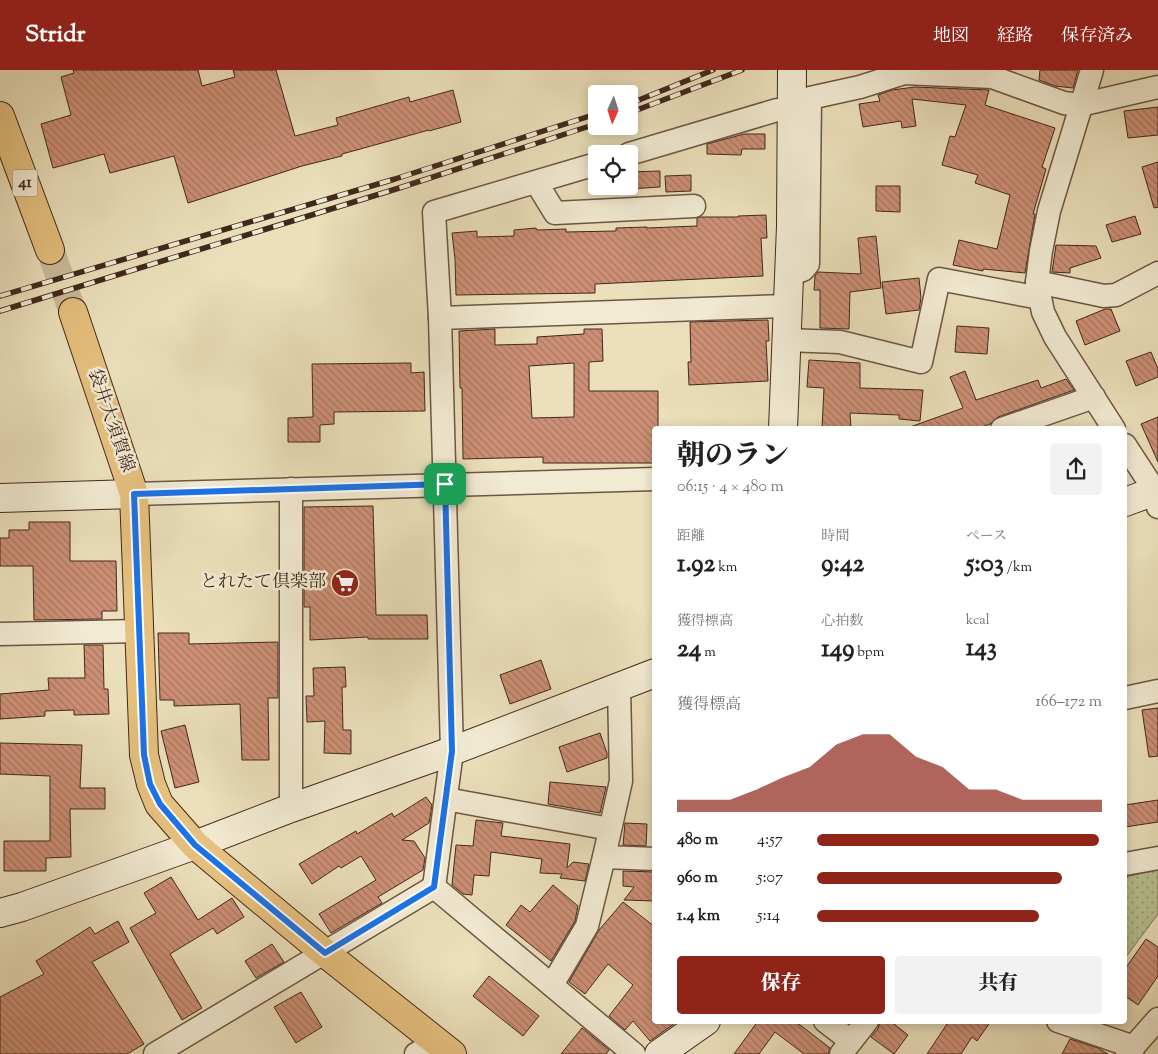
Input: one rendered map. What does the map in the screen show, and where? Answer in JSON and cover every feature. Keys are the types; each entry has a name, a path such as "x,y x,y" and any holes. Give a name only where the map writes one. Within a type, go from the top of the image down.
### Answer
{"main road":[{"name":"41","path":"0,116 50,250"},
{"name":"袋井大須賀線","path":"73,312 134,494 144,755 150,784 160,804 195,845 325,953 435,1050"}],"street":[{"path":"783,426 791,226 792,70"},
{"path":"1092,70 1049,211 1041,252 1039,290 1043,312 1055,337 1112,426"},
{"path":"789,274 803,270 808,264 810,98 860,87 904,73 992,78 1064,103 1080,105 1158,87"},
{"path":"638,151 777,110"},
{"path":"434,887 452,751 440,318 434,212 588,166"},
{"path":"536,182 555,213 694,206"},
{"path":"786,340 840,342 921,362 939,279 1104,296 1116,295 1158,273"},
{"path":"440,318 787,306"},
{"path":"1011,426 1094,397"},
{"path":"1127,448 1157,496 1127,502"},
{"path":"0,498 652,479"},
{"path":"291,489 291,808"},
{"path":"0,634 139,631"},
{"path":"0,913 195,845 291,808 452,751 652,674"},
{"path":"552,985 587,926 604,857 620,781 619,686"},
{"path":"1127,698 1158,691"},
{"path":"446,799 610,829"},
{"path":"604,857 652,859"},
{"path":"1127,864 1158,858"},
{"path":"154,1054 434,887"},
{"path":"434,887 634,1054"},
{"path":"1065,1024 1130,1052 1158,1018"},
{"path":"659,1054 702,1024"},
{"path":"827,1024 846,1047 865,1024"}],"green space":[{"path":"1158,870 1158,914 1127,955 1127,877"}],"building":[{"path":"73,70 198,70 202,86 235,77 233,70 276,70 295,136 338,125 336,118 409,97 410,102 453,90 461,122 342,154 342,156 302,166 188,203 174,156 110,173 104,154 53,168 41,124 71,115 61,77 74,73"},
{"path":"1040,70 1078,70 1073,88 1055,86 1039,80"},
{"path":"915,87 989,90 985,105 1055,128 1042,167 1046,169 1033,214 1035,214 1025,273 983,269 983,271 953,265 959,240 997,249 1010,195 975,183 978,175 942,165 950,136 955,137 966,105 912,99 916,126 902,128 901,121 863,127 859,104 880,101 878,95 892,90"},
{"path":"1158,107 1158,135 1128,138 1124,111"},
{"path":"744,134 765,134 765,149 742,149 741,155 707,154 707,144"},
{"path":"1158,162 1158,207 1154,208 1142,167"},
{"path":"660,171 660,187 638,188 638,172"},
{"path":"691,175 691,191 666,192 665,176"},
{"path":"876,186 900,186 900,212 876,211"},
{"path":"766,215 767,238 761,238 763,276 595,284 595,293 456,295 452,233 477,231 477,237 514,236 514,230 536,228 537,230 566,229 566,232 616,231 616,228 697,226 697,218 701,217"},
{"path":"1135,216 1141,234 1112,242 1106,225"},
{"path":"876,236 881,288 850,292 849,329 820,328 820,290 814,290 815,276 818,272 861,274 858,238"},
{"path":"1056,245 1096,246 1101,258 1070,268 1070,273 1052,272"},
{"path":"919,278 921,298 919,310 886,314 882,282"},
{"path":"1105,309 1111,309 1120,331 1085,345 1076,321"},
{"path":"768,320 769,341 766,341 768,381 689,385 688,362 691,362 690,322"},
{"path":"957,326 989,328 987,354 955,352"},
{"path":"495,329 495,345 537,344 537,337 584,334 584,329 602,329 603,361 589,362 589,391 658,391 658,426 652,426 652,463 543,463 543,457 463,459 462,388 460,388 459,331","holes":["574,363 574,417 532,418 529,366"]},
{"path":"1151,352 1158,369 1158,377 1136,386 1126,361"},
{"path":"809,360 860,363 860,388 923,390 920,421 899,419 899,415 850,413 851,426 822,426 824,388 807,387"},
{"path":"411,363 411,373 424,372 425,411 334,412 334,424 320,425 320,442 288,442 288,418 313,417 312,364"},
{"path":"965,371 976,400 1038,380 1041,388 1066,379 1074,390 998,417 985,426 913,426 963,408 950,377"},
{"path":"1158,417 1158,462 1141,424"},
{"path":"373,506 376,615 427,615 428,639 368,639 368,637 310,640 310,607 304,607 304,507"},
{"path":"29,522 70,522 70,561 116,561 117,611 102,611 102,619 34,620 33,566 0,566 0,538 9,538 9,530 29,530"},
{"path":"158,633 189,633 189,644 278,642 278,698 268,698 269,760 242,760 240,704 174,706 174,700 160,700"},
{"path":"84,645 103,645 104,689 108,689 109,714 74,715 74,710 45,711 45,716 0,719 0,694 49,690 48,678 85,678"},
{"path":"541,660 551,689 510,704 500,675"},
{"path":"345,667 346,687 342,687 343,730 351,730 351,754 324,753 325,721 307,722 306,696 314,696 313,668"},
{"path":"1158,708 1158,756 1149,757 1142,710"},
{"path":"185,725 199,782 175,788 161,731"},
{"path":"600,733 607,758 567,772 559,747"},
{"path":"0,743 82,745 80,788 105,788 105,809 70,809 71,857 46,858 46,871 4,871 4,841 50,841 50,776 0,774"},
{"path":"550,782 606,787 600,813 548,804"},
{"path":"426,797 432,805 429,823 402,840 414,841 425,858 423,870 378,897 382,903 331,933 319,914 376,880 361,856 341,868 339,866 312,884 299,864 356,831 357,834 392,813 394,817"},
{"path":"1158,800 1158,822 1127,827 1127,805"},
{"path":"476,820 503,823 501,836 570,844 567,868 573,862 589,864 585,881 560,878 562,874 540,873 542,859 491,852 489,876 474,875 472,895 463,894 452,885 456,845 473,846"},
{"path":"625,823 647,824 646,846 623,845"},
{"path":"623,871 652,872 652,901 624,900 634,887 623,886"},
{"path":"171,877 198,920 232,898 244,917 217,934 213,928 170,954 202,1008 182,1020 130,928 156,913 144,893"},
{"path":"553,885 578,906 575,921 551,961 506,925 521,905 530,912"},
{"path":"623,902 652,925 652,1024 674,1024 650,1041 633,1021 625,1030 609,1016 633,985 608,964 585,994 569,982 599,930"},
{"path":"118,921 129,942 92,962 144,1044 127,1054 0,1054 0,997 44,974 36,961 90,927 95,934"},
{"path":"1146,939 1158,947 1158,976 1138,1005 1127,997 1127,966"},
{"path":"272,944 284,962 256,978 245,961"},
{"path":"489,976 539,1016 523,1036 473,996"},
{"path":"301,992 322,1027 296,1043 274,1007"},
{"path":"756,1024 799,1024 830,1048 828,1054 804,1054 775,1032 759,1054 734,1054"},
{"path":"879,1024 894,1024 908,1035 894,1054 871,1037 878,1029"},
{"path":"947,1024 989,1024 977,1041 972,1037 961,1054 927,1054"},
{"path":"582,1028 609,1050 606,1054 561,1054"},
{"path":"1070,1039 1098,1048 1108,1054 1062,1054"}],"tunnel":[{"path":"50,250 73,312"}],"railway":[{"path":"638,100 713,70"},
{"path":"638,110 742,70"},
{"path":"0,296 395,179 588,117"},
{"path":"0,311 396,189 588,127"}],"place":[{"name":"とれたて倶楽部","path":"345,583"}],"route":[{"path":"445,484 452,751 434,887 325,953 195,845 160,804 150,784 144,755 134,494 445,484"}]}
